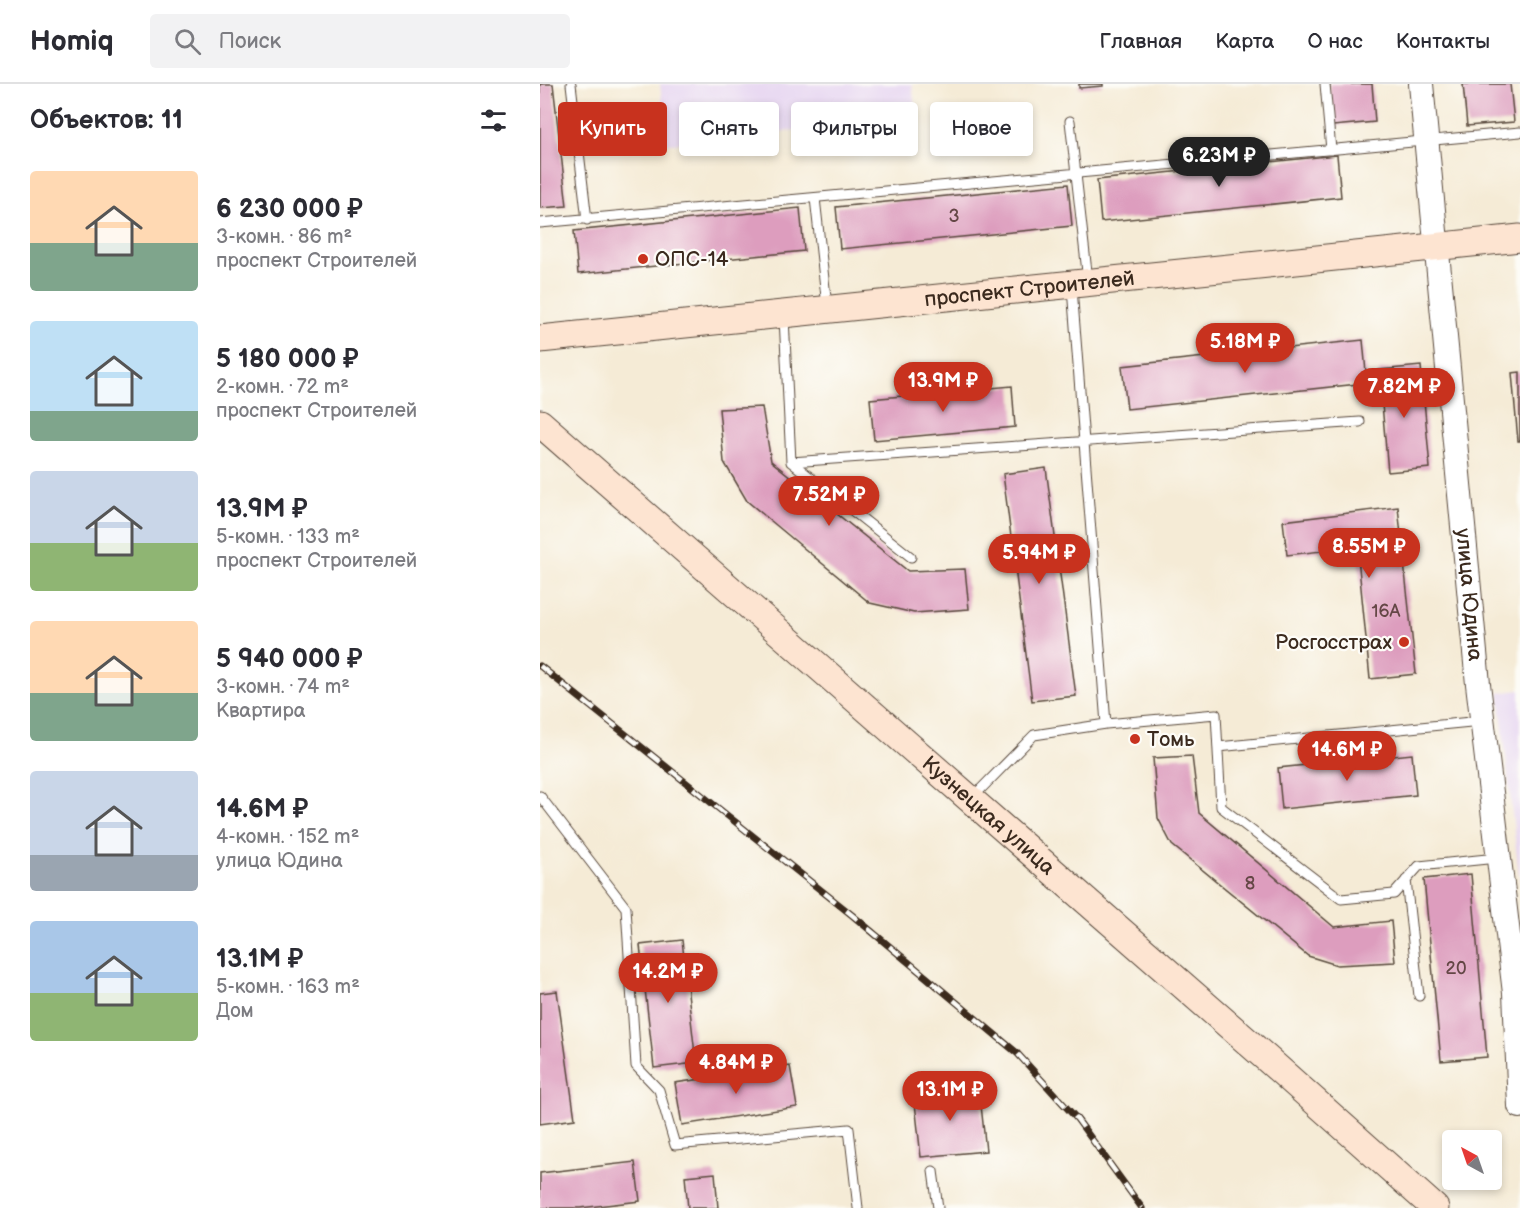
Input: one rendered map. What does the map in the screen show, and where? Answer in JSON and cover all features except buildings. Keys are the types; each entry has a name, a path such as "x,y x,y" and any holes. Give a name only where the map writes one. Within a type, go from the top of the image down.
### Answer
{"main road":[{"name":"проспект Строителей","path":"540,339 1520,238"},
{"name":"Кузнецкая улица","path":"540,423 1435,1208"}],"street":[{"name":"улица Юдина","path":"1421,84 1482,720 1516,973 1520,1106"}],"lane":[{"path":"571,84 587,220"},
{"path":"1325,84 1331,150"},
{"path":"1070,121 1076,174 1084,441 1106,724"},
{"path":"540,223 1520,132"},
{"path":"815,198 827,310"},
{"path":"783,315 791,462 911,557"},
{"path":"791,462 1360,422"},
{"path":"970,799 1034,735 1106,724 1216,714 1221,807 1341,899 1394,894 1419,867 1499,858"},
{"path":"1218,747 1482,720"},
{"path":"540,796 626,908 636,1066 659,1090 675,1145 849,1130 858,1208"},
{"path":"1406,880 1419,996"},
{"path":"933,1171 938,1208"}],"shaded area":[{"path":"660,84 912,84 914,102 791,102 791,131 779,132 779,102 679,102 679,143 667,144 667,102 662,102"},
{"path":"1520,690 1520,884 1499,693"}],"railway":[{"path":"540,666 852,915 1017,1053 1077,1119 1142,1208"}],"place":[{"name":"ОПС-14","path":"643,259"},
{"name":"Росгосстрах","path":"1404,642"},
{"name":"Томь","path":"1135,739"}]}
